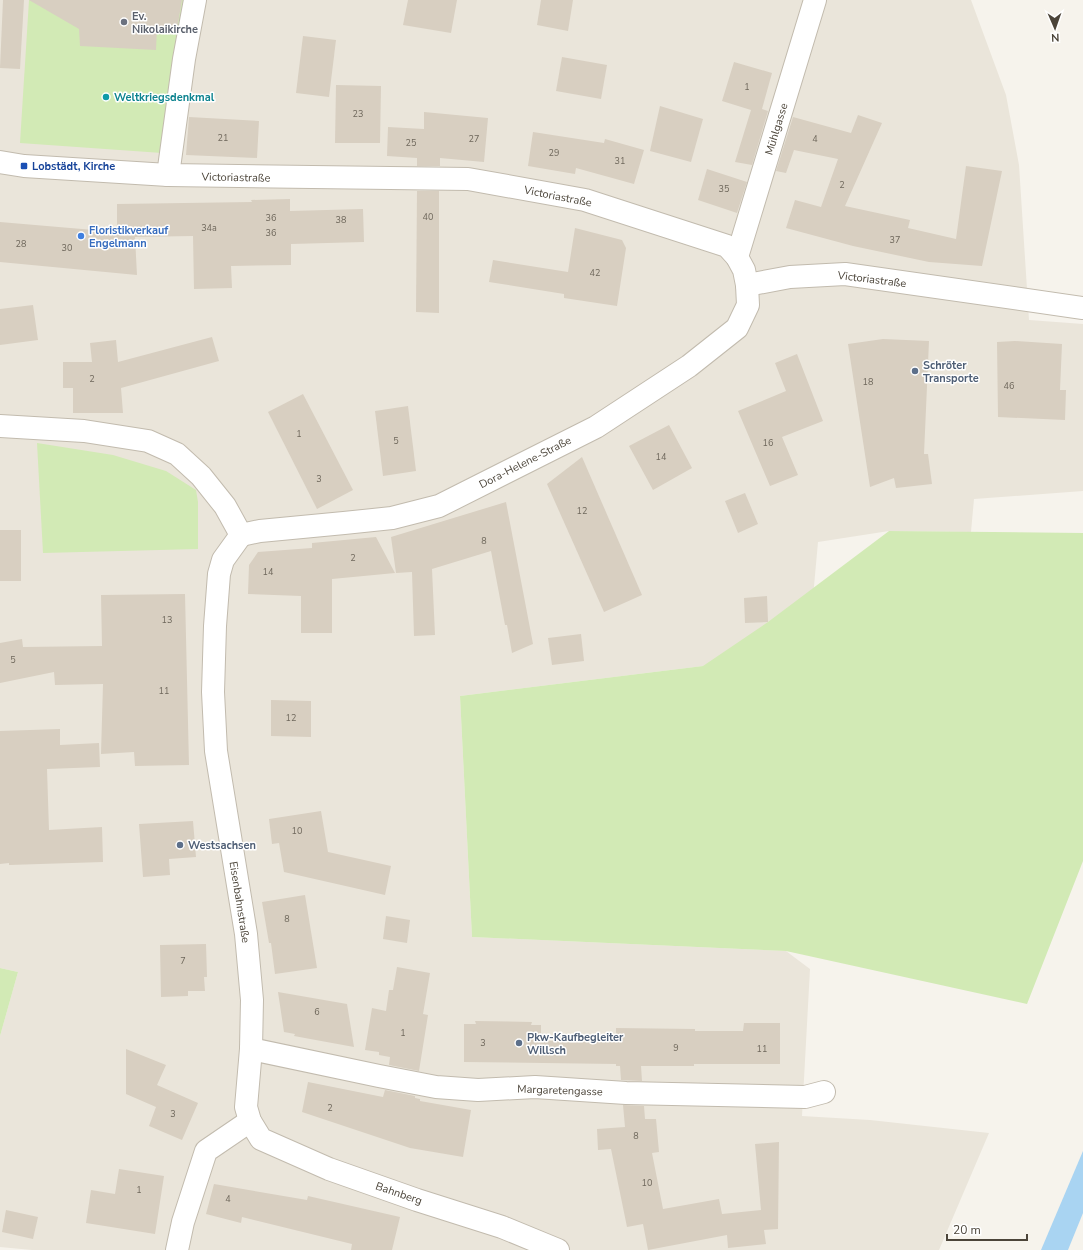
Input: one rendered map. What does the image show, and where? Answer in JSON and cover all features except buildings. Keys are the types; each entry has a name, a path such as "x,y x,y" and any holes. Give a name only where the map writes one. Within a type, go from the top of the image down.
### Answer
{"street":[{"path":"168,175 184,59 195,0"},
{"name":"Mühlgasse","path":"737,257 815,0"},
{"name":"Victoriastraße","path":"0,162 24,166 168,175 468,179 585,200 727,246 737,257 744,270 747,285 790,277 845,274 1083,308"},
{"name":"Dora-Helene-Straße","path":"241,535 260,531 392,518 439,506 596,427 689,366 737,328 748,305 747,285"},
{"path":"0,426 84,431 148,441 177,454 201,476 225,506 241,535"},
{"name":"Eisenbahnstraße","path":"241,535 223,560 218,574 213,692 216,751 246,934 252,1000 251,1049 246,1107 250,1121"},
{"name":"Margaretengasse","path":"251,1049 379,1076 436,1086 471,1089 535,1087 626,1093 805,1097 824,1092"},
{"path":"177,1250 182,1222 206,1151 250,1121"},
{"name":"Bahnberg","path":"250,1121 261,1139 329,1169 417,1200 502,1227 558,1250"}],"shaded area":[{"path":"0,0 971,0 1006,95 1019,165 1029,320 1083,324 1083,491 974,499 971,532 889,531 818,542 807,663 703,666 460,696 472,937 786,951 810,969 802,1116 870,1120 989,1133 939,1250 32,1250 0,1247 0,1036 18,972 0,968"}],"green space":[{"path":"29,0 186,0 162,153 20,143"},
{"path":"37,443 113,455 166,471 196,490 198,502 198,549 43,553"},
{"path":"889,531 1083,533 1083,861 1027,1004 786,951 472,937 460,696 703,666 768,622"},
{"path":"0,968 18,972 0,1036"}],"water":[{"path":"1083,1151 1083,1213 1068,1250 1041,1250"}],"place":[{"name":"Ev. Nikolaikirche","path":"124,22"},
{"name":"Weltkriegsdenkmal","path":"106,97"},
{"name":"Lobstädt, Kirche","path":"24,166"},
{"name":"Floristikverkauf Engelmann","path":"81,236"},
{"name":"Schröter Transporte","path":"915,371"},
{"name":"Westsachsen","path":"180,845"},
{"name":"Pkw-Kaufbegleiter Willsch","path":"519,1043"}]}
